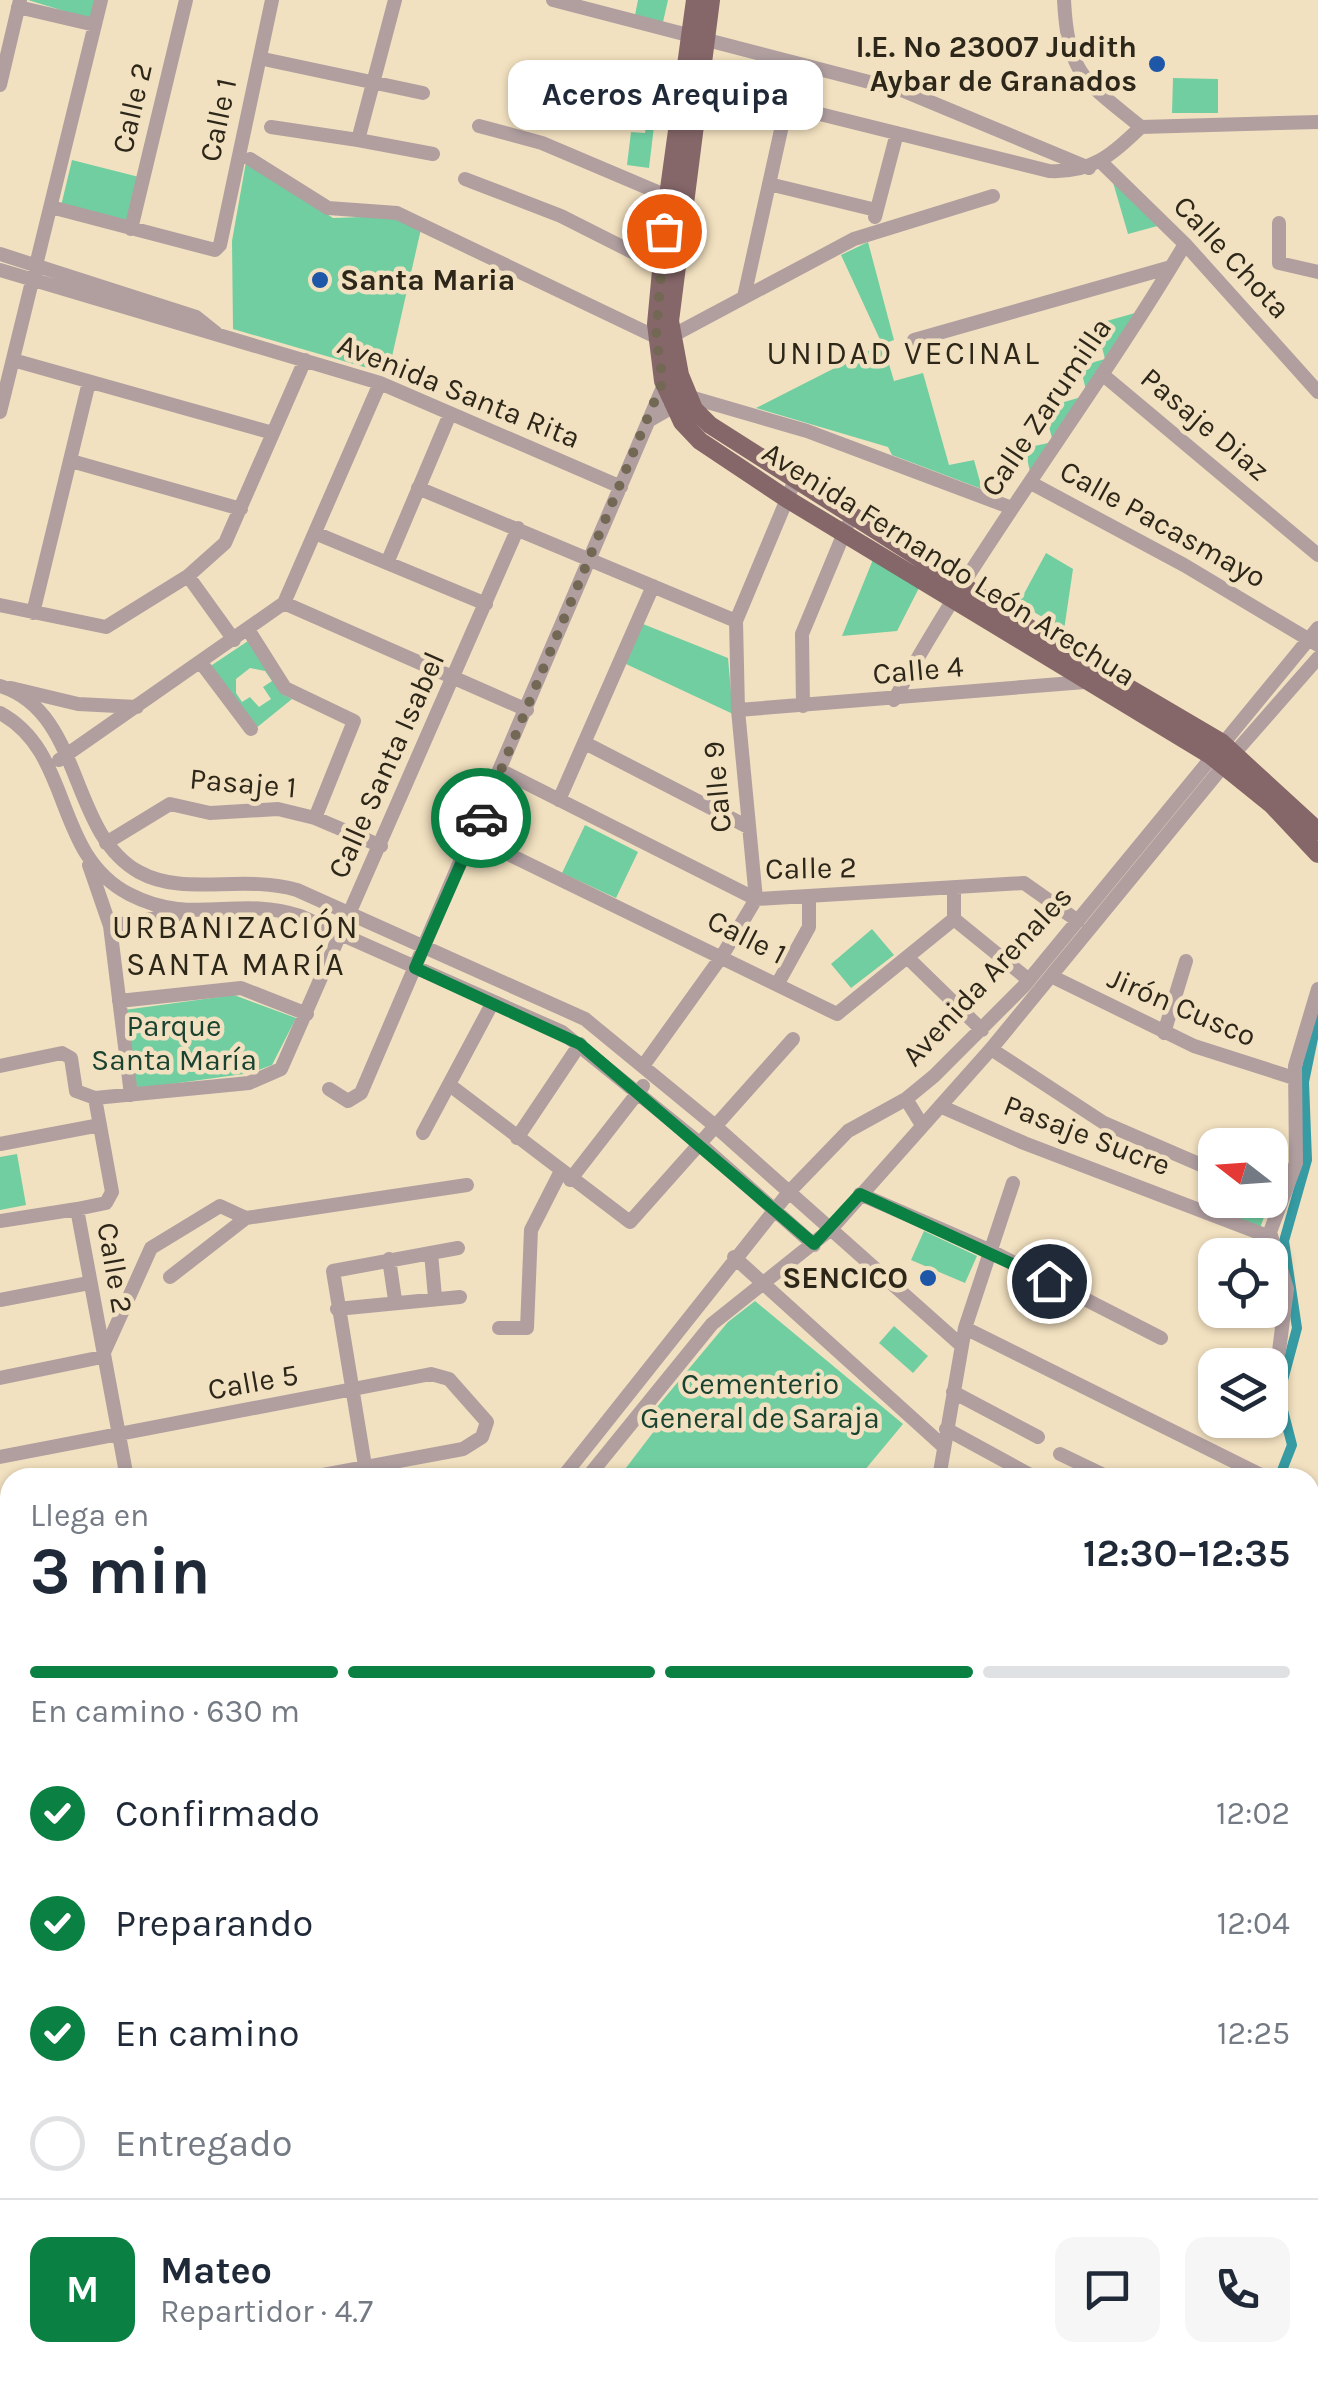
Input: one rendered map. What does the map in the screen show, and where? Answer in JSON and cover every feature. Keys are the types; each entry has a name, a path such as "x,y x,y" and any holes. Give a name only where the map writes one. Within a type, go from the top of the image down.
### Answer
{"main road":[{"path":"681,401 663,337 660,266 699,84 696,0"},
{"path":"663,337 676,200 698,39 711,0"},
{"name":"Avenida Fernando León Arechua","path":"681,401 710,425 795,480 848,526"},
{"name":"Avenida Fernando León Arechua","path":"681,401 700,441 787,499 848,526 1222,754 1318,832"},
{"name":"Avenida Fernando León Arechua","path":"1222,754 1318,854"}],"street":[{"path":"0,412 101,0"},
{"name":"Calle 2","path":"131,229 186,0"},
{"name":"Calle 1","path":"131,229 216,250 272,0"},
{"path":"358,140 395,0"},
{"path":"553,0 904,91 1095,166"},
{"path":"1064,0 1067,45 1076,69 1141,127"},
{"path":"0,85 19,4 95,25"},
{"path":"268,60 423,93"},
{"path":"699,84 787,103 1031,168 1075,172 1095,166 1141,127 1318,122"},
{"path":"744,297 787,103"},
{"path":"479,126 542,144 676,200"},
{"path":"271,128 432,154"},
{"path":"874,232 897,132"},
{"path":"250,159 328,208 396,212 663,337 874,232 993,196"},
{"name":"Calle Chota","path":"1095,166 1186,244 1318,392"},
{"path":"465,179 518,197 660,266"},
{"path":"769,184 876,210"},
{"path":"50,207 131,229"},
{"path":"1279,223 1279,263 1318,272"},
{"name":"Calle Zarumilla","path":"894,700 955,591 1032,483 1186,244"},
{"name":"Avenida Santa Rita","path":"0,254 33,274"},
{"path":"914,340 1171,268"},
{"name":"Avenida Santa Rita","path":"0,270 33,274 380,384 620,487"},
{"path":"13,360 273,433"},
{"path":"0,605 106,626 188,576 225,543 304,360"},
{"name":"Pasaje Diaz","path":"1102,374 1318,554"},
{"path":"329,1089 348,1101 361,1092 502,771 620,487 672,378"},
{"path":"33,613 90,382"},
{"path":"49,768 284,603 380,384"},
{"path":"650,420 681,401 807,431 1012,508"},
{"path":"387,563 450,414"},
{"path":"71,461 241,509"},
{"name":"Calle 9","path":"756,899 738,710 736,622 795,480"},
{"name":"Calle Pacasmayo","path":"1032,483 1315,637"},
{"path":"418,488 736,622"},
{"path":"803,706 802,634 848,526"},
{"name":"Calle Santa Isabel","path":"95,1098 268,1078 286,1060 518,528"},
{"path":"315,533 486,604"},
{"path":"188,576 234,640"},
{"path":"560,800 653,586"},
{"path":"284,603 527,710"},
{"path":"249,631 285,688 354,721 315,818"},
{"name":"Avenida Arenales","path":"595,1468 712,1324 831,1229 991,1050 1053,977 1315,637"},
{"name":"Avenida Arenales","path":"570,1468 788,1192 857,1123 906,1100 982,1030 1222,754 1318,658"},
{"path":"202,664 251,729"},
{"name":"Calle 4","path":"738,710 894,700 1090,675"},
{"path":"3,687 78,704 138,707"},
{"path":"3,687 43,718 66,754 106,844 141,874 185,886 228,880 278,885 351,912 570,1011 714,1126 962,1346"},
{"path":"0,713 26,732 49,768 110,926 131,1095"},
{"path":"585,743 748,827"},
{"name":"Calle 2","path":"502,771 756,899 1028,884 1078,922"},
{"name":"Pasaje 1","path":"106,844 170,804 210,813 278,809 315,818 381,846"},
{"name":"Calle 1","path":"472,836 838,1014 954,919"},
{"path":"88,864 126,892 187,913"},
{"path":"185,886 187,913"},
{"path":"954,891 954,919 1029,980"},
{"path":"778,984 809,927 810,898"},
{"path":"499,1328 527,1328 529,1241 565,1177 638,1092 647,1070 756,899"},
{"path":"110,926 238,906 272,908 342,934 494,1002 580,1044 814,1244"},
{"path":"908,958 982,1030"},
{"path":"1164,1033 1186,961"},
{"name":"Jirón Cusco","path":"1053,977 1164,1033 1234,1062 1294,1078"},
{"path":"119,1001 241,988 308,1014"},
{"path":"1288,1173 1297,1155 1294,1078 1304,1026 1318,989"},
{"path":"423,1132 452,1086 494,1002"},
{"path":"452,1086 565,1177 630,1222 793,1039"},
{"path":"517,1138 580,1044"},
{"path":"991,1050 1104,1123 1198,1164"},
{"name":"Calle 2","path":"0,1066 62,1053 71,1058 76,1092 95,1098 111,1199 77,1208 125,1468"},
{"path":"906,1100 922,1125"},
{"name":"Pasaje Sucre","path":"940,1106 1024,1143 1270,1237"},
{"path":"0,1144 100,1124"},
{"path":"940,1468 965,1328 1013,1183"},
{"path":"170,1278 246,1218 467,1185"},
{"path":"860,1194 991,1251 1161,1338"},
{"path":"0,1378 102,1357 150,1248 220,1206 246,1218"},
{"path":"0,1221 77,1208"},
{"path":"1273,1218 1270,1237 1287,1289 1278,1348"},
{"path":"365,1468 332,1276 336,1268 458,1248"},
{"path":"431,1253 435,1297"},
{"path":"734,1257 944,1446"},
{"path":"389,1258 394,1300"},
{"path":"0,1300 90,1284"},
{"path":"338,1309 394,1300 460,1297"},
{"path":"965,1328 1247,1468"},
{"name":"Calle 5","path":"0,1458 441,1375 483,1414 488,1430 474,1445 383,1468"},
{"path":"953,1392 1038,1438"},
{"path":"946,1430 1017,1468"},
{"path":"1060,1454 1089,1468"}],"green space":[{"path":"28,0 95,0 90,19"},
{"path":"638,0 668,0 663,22 635,15"},
{"path":"1173,78 1218,79 1218,113 1172,113"},
{"path":"649,100 657,101 649,168 627,165 631,132 645,133"},
{"path":"72,160 139,177 129,224 61,206"},
{"name":"Santa Maria","path":"246,162 333,218 395,216 421,229 388,374 233,329 232,241"},
{"path":"1112,179 1161,225 1128,234"},
{"path":"868,242 894,340 883,344 894,381 923,373 949,465 974,460 982,489 892,455 888,447 756,408 882,344 841,255"},
{"path":"1135,313 1086,390 1080,366 1105,359 1096,324"},
{"path":"1081,397 1053,442 1044,408"},
{"path":"1053,442 1031,477 1025,448"},
{"path":"1046,553 1073,569 1064,630 1019,603"},
{"path":"874,557 920,586 897,631 842,636"},
{"path":"643,624 728,658 733,714 626,664"},
{"path":"248,641 284,695 292,699 255,729 209,667","holes":["250,668 265,671 272,681 263,687 271,699 259,707 250,697 242,702 236,693 236,679"]},
{"path":"585,825 638,852 616,898 562,873"},
{"path":"872,929 894,955 851,988 831,964"},
{"name":"Parque Santa María","path":"234,995 296,1018 272,1065 251,1073 134,1089 124,1010"},
{"path":"17,1154 26,1205 0,1210 0,1157"},
{"path":"1236,1218 1264,1218 1260,1228"},
{"path":"924,1231 977,1256 965,1283 911,1260"},
{"name":"Cementerio General de Saraja","path":"755,1301 903,1424 866,1468 626,1468 661,1422 652,1413 728,1322"},
{"path":"894,1326 928,1356 913,1373 879,1343"}],"waterway":[{"path":"1283,1468 1292,1445 1279,1395 1297,1328 1284,1241 1307,1160 1304,1082 1318,1014"}],"way so far":[{"path":"481,818 663,381 656,337 664,231"}],"place":[{"name":"I.E. Nº 23007 Judith Aybar de Granados","path":"1157,64"},
{"name":"Aceros Arequipa","path":"664,231"},
{"name":"Santa Maria","path":"320,280"},
{"name":"SENCICO","path":"928,1278"}],"district":[{"name":"UNIDAD VECINAL","path":"904,353"},
{"name":"URBANIZACIÓN SANTA MARÍA","path":"236,946"}],"route":[{"path":"481,818 415,968 562,1032 580,1044 814,1244 860,1194 1049,1281"}]}
